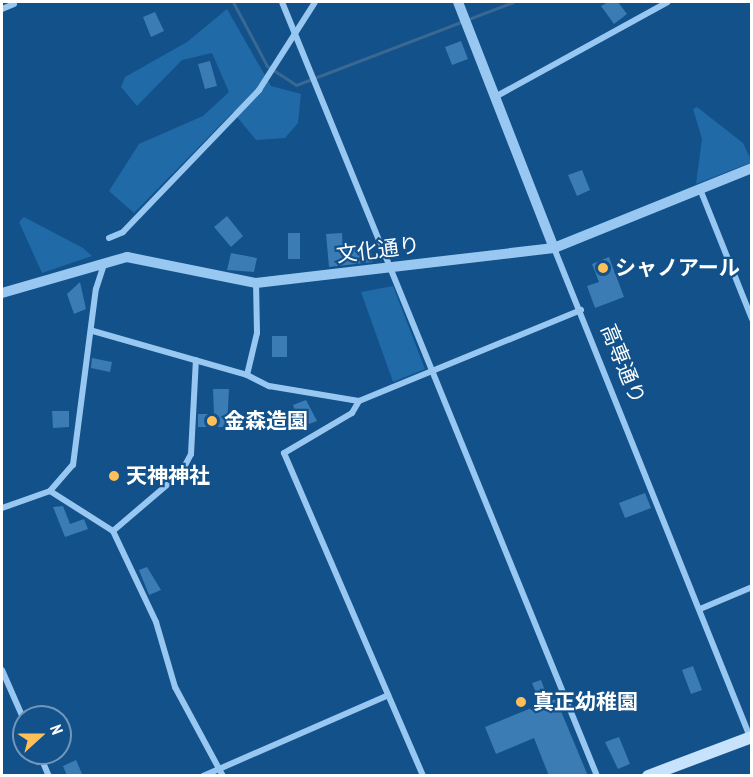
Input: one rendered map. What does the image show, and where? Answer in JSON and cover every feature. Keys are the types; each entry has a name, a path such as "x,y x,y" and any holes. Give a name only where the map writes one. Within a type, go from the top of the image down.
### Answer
{"main road":[{"path":"648,776 751,739"}],"street":[{"path":"282,2 319,88 390,269 597,776"},
{"path":"109,238 123,232 259,90 315,2"},
{"name":"高専通り","path":"458,2 751,739"},
{"path":"495,97 668,2"},
{"path":"2,9 14,4"},
{"name":"文化通り","path":"2,293 108,259 164,261 256,283 554,248 752,168"},
{"path":"700,188 752,319"},
{"path":"2,508 50,491 72,465 100,272 108,259"},
{"path":"247,375 257,333 256,283"},
{"path":"93,331 247,375 268,386 359,401 581,310"},
{"path":"113,531 181,473 191,454 196,360"},
{"path":"359,401 352,413 284,453 423,776"},
{"path":"50,491 113,531 156,622 175,687 223,776"},
{"path":"700,609 752,587"},
{"path":"2,670 17,705"},
{"path":"203,776 388,695"}],"shaded area":[{"path":"227,9 271,86 301,94 298,123 285,138 256,140 233,112 134,213 109,191 139,144 203,116 229,92 212,53 182,60 137,106 121,87 125,77 187,42"},
{"path":"697,107 743,143 752,162 696,184 702,139 693,109"},
{"path":"24,217 83,248 92,256 42,273 19,222"},
{"path":"393,286 425,369 393,382 361,292"}],"building":[{"path":"608,2 618,2 627,14 614,24 601,6"},
{"path":"155,12 164,31 151,37 143,17"},
{"path":"461,41 468,59 452,65 445,47"},
{"path":"210,61 217,86 205,89 198,64"},
{"path":"582,170 590,190 577,196 568,175"},
{"path":"227,216 243,236 231,247 214,227"},
{"path":"288,233 300,233 300,259 288,259"},
{"path":"342,233 343,248 370,245 373,262 329,267 326,234"},
{"path":"231,253 257,258 254,272 227,270"},
{"path":"609,257 624,297 595,308 587,286 599,282 592,264"},
{"path":"80,282 86,309 74,314 67,294"},
{"path":"272,336 287,336 287,357 272,357"},
{"path":"92,358 112,362 110,372 91,368"},
{"path":"213,389 229,389 227,427 198,427 198,414 214,414"},
{"path":"306,400 317,421 301,427 293,405"},
{"path":"52,411 69,411 69,427 53,428"},
{"path":"645,493 651,508 625,518 619,503"},
{"path":"63,506 70,524 84,519 88,529 65,537 53,507"},
{"path":"147,567 161,590 149,595 139,570"},
{"path":"693,666 702,690 691,694 682,670"},
{"path":"541,680 549,701 556,699 588,776 549,776 534,738 496,754 485,727 534,707 539,700 532,683"},
{"path":"619,737 630,764 618,769 605,742"},
{"path":"76,760 83,776 67,776 63,766 72,765 72,762"}],"waterway":[{"path":"233,2 267,66 296,85 513,2"}],"place":[{"name":"シャノアール","path":"603,268"},
{"name":"金森造園","path":"212,421"},
{"name":"天神神社","path":"114,476"},
{"name":"真正幼稚園","path":"521,702"}]}
